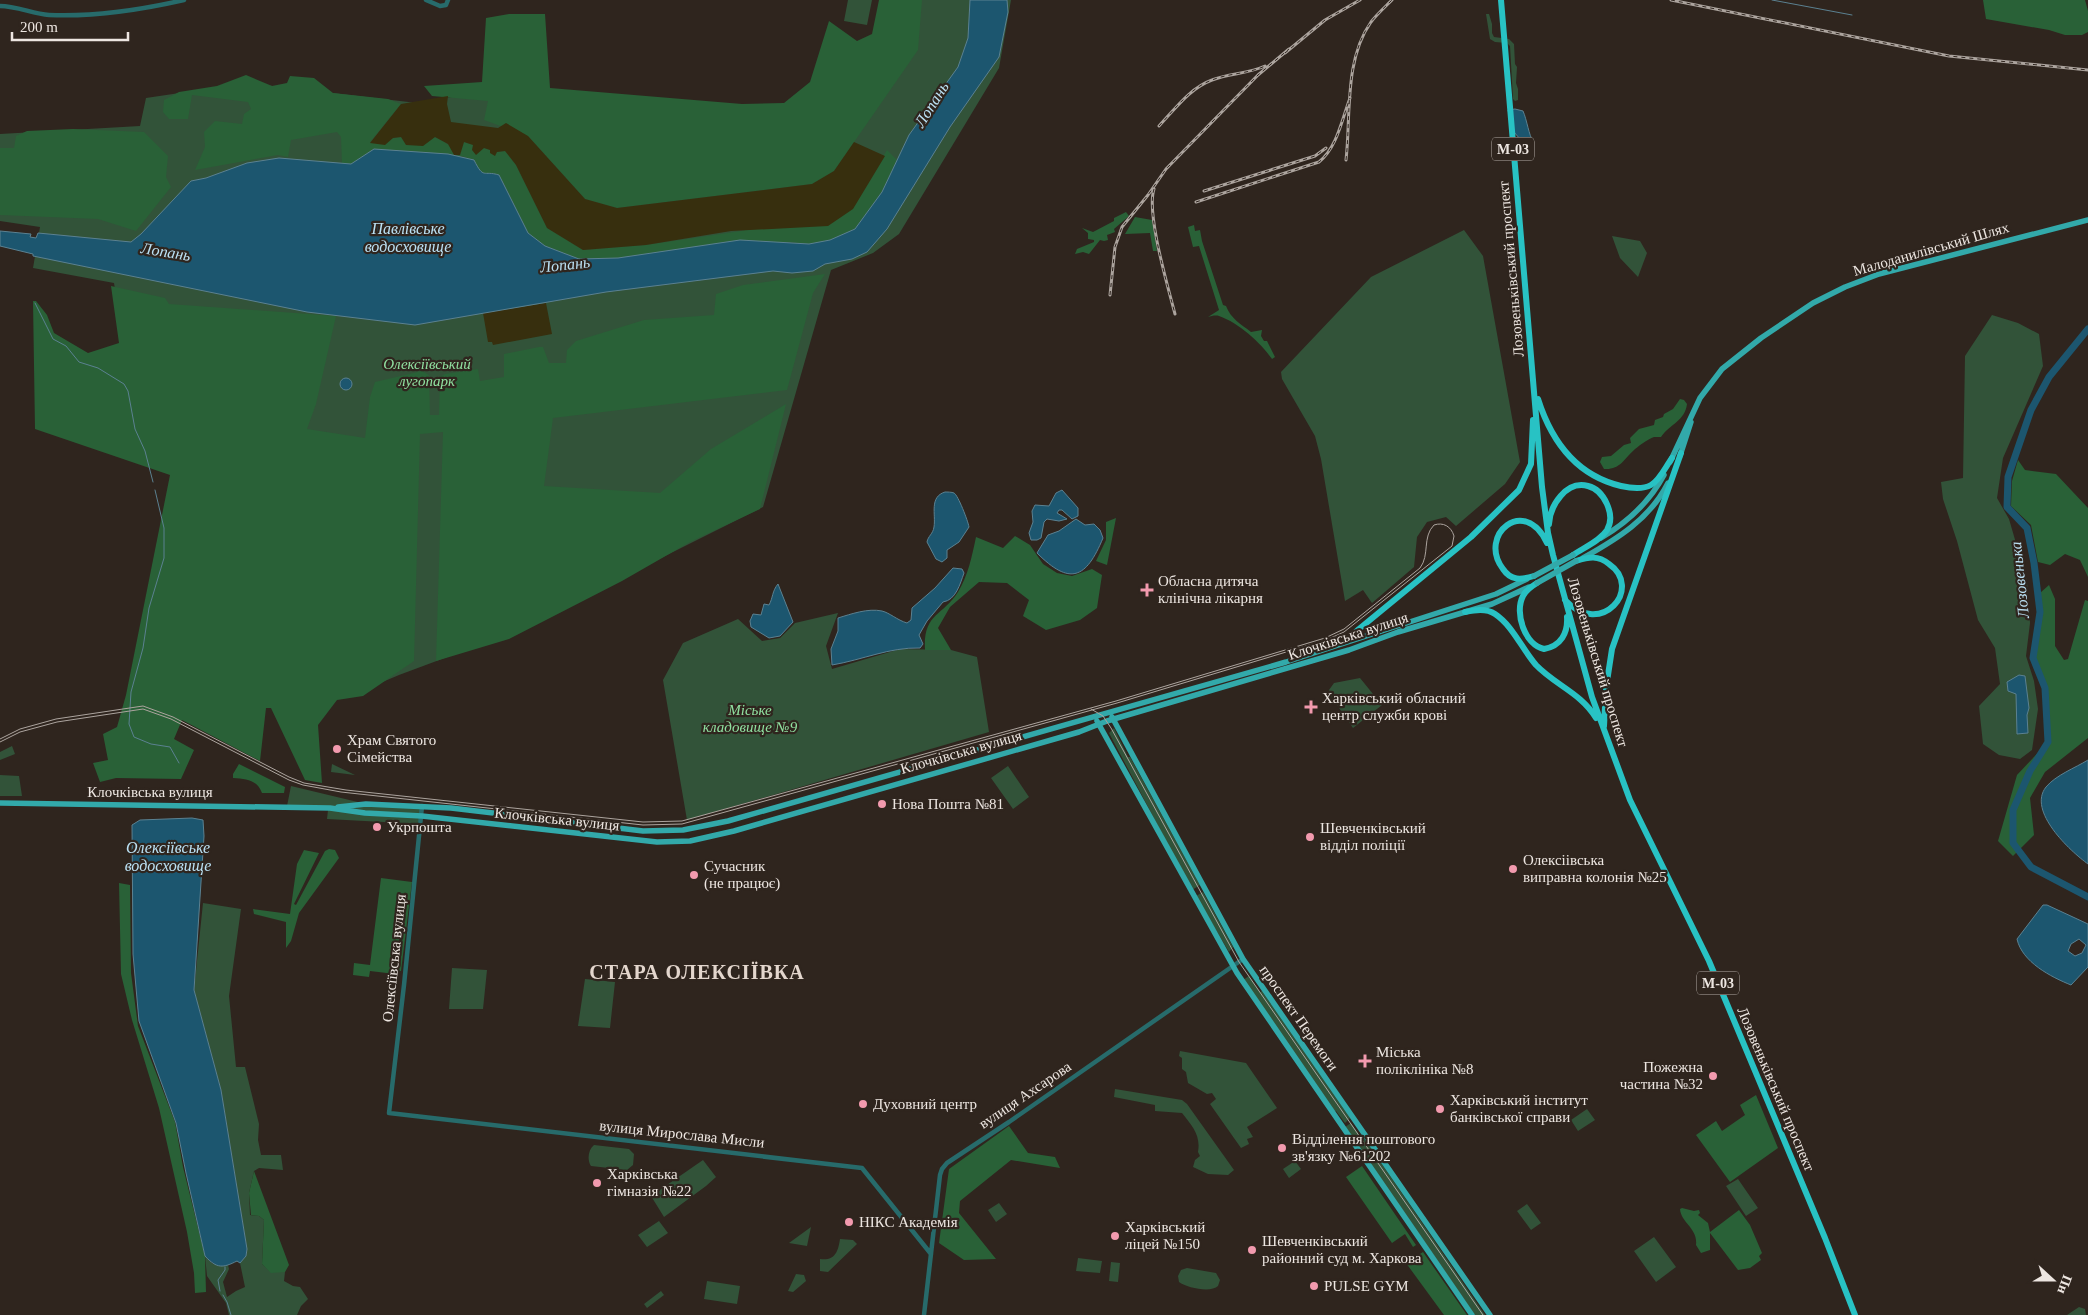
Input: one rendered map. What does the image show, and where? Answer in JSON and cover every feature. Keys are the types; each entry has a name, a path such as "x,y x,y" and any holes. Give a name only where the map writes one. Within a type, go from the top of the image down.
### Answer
{"highway":[{"name":"Лозовеньківський проспект","path":"1501,0 1542,487 1553,556 1592,697 1630,800 1709,961 1825,1238 1855,1315"},
{"path":"1534,384 1544,418 1556,440 1572,458 1598,477 1626,487 1647,487 1654,483 1672,458"},
{"path":"1346,641 1471,537 1519,490 1524,482 1532,456 1534,384"},
{"path":"1604,732 1605,693 1612,649 1681,453"},
{"path":"1553,556 1550,522 1554,505 1570,489 1587,486 1597,491 1606,503 1609,512 1609,526 1601,536 1572,554"},
{"path":"1536,580 1516,579 1501,568 1494,548 1497,537 1509,524 1518,521 1533,523 1543,534 1553,556"},
{"path":"1565,599 1578,611 1596,615 1611,609 1619,596 1622,579 1614,567 1595,557 1576,561"},
{"path":"1536,580 1525,592 1520,608 1525,631 1536,646 1544,649 1550,648 1563,639 1568,625 1565,599"},
{"path":"1465,612 1485,610 1498,616 1538,666 1586,704 1604,732"}],"main road":[{"name":"Малоданилівський Шлях","path":"1700,398 1734,358 1772,329 1837,291 1879,274 2088,220"},
{"name":"Клочківська вулиця","path":"0,803 330,808 365,813 422,816 657,842 690,841 734,831 1079,732 1099,724 1349,650 1398,632 1497,602 1625,533 1646,514 1666,488 1681,453 1700,398"},
{"name":"Клочківська вулиця","path":"330,808 359,804 422,806 552,819 643,831 684,830 728,821 1286,662 1536,580 1572,554 1614,530 1637,512 1655,491 1700,398"},
{"name":"проспект Перемоги","path":"1110,712 1243,959 1490,1315"},
{"name":"проспект Перемоги","path":"1095,716 1232,967 1472,1315"}],"street":[{"path":"0,6 18,7 48,15 78,15 142,9 184,0"},
{"path":"426,0 440,6 446,5 448,0"},
{"name":"Олексіївська вулиця","path":"389,1113 422,806"},
{"name":"вулиця Ахсарова","path":"924,1315 940,1175 947,1163 1243,959"},
{"name":"вулиця Мирослава Мисли","path":"389,1113 862,1168 931,1254"}],"green space":[{"path":"848,0 872,0 867,25 844,21"},
{"path":"879,0 922,0 918,50 834,171 812,184 617,208 585,199 528,136 484,120 488,101 432,96 424,86 482,82 486,18 509,14 545,14 550,88 742,104 784,103 810,82 829,21 857,41 872,34"},
{"name":"Олексіївський лугопарк","path":"891,0 1011,0 999,68 899,234 873,253 831,270 763,507 509,634 366,689 172,462 124,347 114,283 33,268 40,227 0,221 0,134 140,126 146,98 247,83 417,103 487,91 794,112 884,35"},
{"path":"1983,0 2085,0 2088,11 2088,32 2082,35 2065,35 2049,30 1986,19"},
{"path":"1486,14 1489,14 1494,37 1509,39 1514,44 1518,100 1515,101 1513,99 1510,46 1507,43 1495,42 1490,39"},
{"path":"246,75 272,86 287,83 290,76 314,78 333,93 388,99 401,104 370,142 423,136 437,138 460,155 464,142 497,152 505,151 516,165 547,228 583,250 646,245 741,231 853,208 887,150 897,160 882,192 855,229 830,240 809,244 790,242 618,258 579,259 545,246 528,233 503,182 493,173 484,174 479,171 474,160 462,156 374,149 351,164 342,164 341,137 337,132 291,140 288,157 278,155 195,170 205,147 204,132 215,121 242,124 244,114 251,109 248,102 192,95 188,119 169,119 163,112 164,100 179,92 217,86"},
{"path":"73,129 144,132 168,156 166,177 171,187 136,231 98,219 0,215 0,148 14,148 16,136 27,131"},
{"path":"1126,212 1129,216 1114,229 1115,232 1107,235 1108,240 1100,240 1089,254 1083,252 1075,254 1077,249 1094,242 1094,240 1088,239 1088,233 1082,228 1093,232"},
{"path":"1135,217 1152,220 1157,251 1153,251 1150,233 1125,234"},
{"path":"1194,225 1195,231 1200,230 1223,305 1226,306 1237,321 1251,332 1262,330 1261,336 1264,341 1267,341 1275,357 1272,359 1255,340 1234,323 1219,316 1208,317 1219,310 1199,246 1193,247 1188,227"},
{"path":"1464,230 1483,256 1520,462 1505,484 1456,526 1446,517 1427,522 1417,537 1414,567 1372,603 1363,590 1345,601 1321,459 1315,436 1282,379 1281,372 1371,277"},
{"path":"1612,236 1640,241 1647,253 1638,277 1620,258"},
{"name":"Олексіївський лугопарк","path":"825,274 813,293 787,390 553,418 544,486 660,493 711,449 786,404 760,509 690,542 622,581 509,639 436,661 443,432 420,434 414,661 363,696 337,700 318,725 322,783 305,780 271,708 266,708 260,761 182,720 174,739 194,750 181,779 116,778 100,782 93,763 108,760 103,734 117,727 126,695 170,475 35,429 33,301 36,301 47,315 54,333 88,353 119,343 111,286 165,298 169,304 336,316 316,404 307,429 365,438 370,397 375,382 422,371 429,375 430,415 439,415 440,377 445,374 478,369 480,381 504,377 504,354 539,347 543,347 549,363 566,363 567,350 576,341 644,320 714,315 716,294 743,285"},
{"path":"1992,315 2018,323 2039,334 2043,366 2003,458 1997,498 2009,519 2027,581 2030,623 2026,656 2034,681 2038,709 2032,750 2020,759 1999,755 1983,744 1979,706 2000,684 1995,648 1978,620 1957,541 1943,499 1941,482 1963,478 1965,356"},
{"path":"1680,399 1684,400 1687,404 1686,410 1661,437 1654,437 1643,443 1618,466 1604,469 1600,462 1602,457 1611,456 1624,445 1631,443 1630,438 1639,429 1654,425 1655,420 1663,417 1664,414 1673,409"},
{"path":"2018,460 2025,470 2056,474 2088,508 2088,577 2080,560 2065,554 2050,565 2038,562 2031,525 2011,506 2012,481"},
{"path":"1116,518 1107,565 1096,561 1106,540 1106,522"},
{"path":"1015,536 1030,545 1043,564 1057,573 1072,576 1092,569 1102,575 1097,608 1080,620 1046,630 1023,616 1029,600 1007,583 979,582 950,607 938,628 951,650 925,650 925,638 930,622 958,592 971,559 976,537 1003,548"},
{"path":"2049,585 2055,599 2055,646 2064,660 2068,659 2085,600 2088,601 2088,738 2045,772 2030,798 2034,835 2013,856 1998,841 2017,775 2048,742 2045,689 2033,658 2040,612 2040,593"},
{"name":"Міське кладовище №9","path":"838,613 826,646 832,669 900,649 951,650 977,657 989,732 687,820 663,680 683,643 738,619 762,641 780,638 795,623"},
{"path":"1360,678 1382,705 1353,728 1330,695 1329,690 1334,683"},
{"path":"1114,728 1128,757 1130,757 1200,885 1192,890 1109,733"},
{"path":"12,746 15,754 0,760 0,752"},
{"path":"239,764 285,787 284,793 262,793 257,785 251,781 233,778 233,774"},
{"path":"332,764 355,775 331,772"},
{"path":"1008,766 1029,797 1013,809 991,778"},
{"path":"0,775 19,776 22,796 0,796"},
{"path":"291,786 366,804 422,806 421,824 327,819 328,810 287,806"},
{"path":"329,849 335,850 339,858 299,913 291,941 286,948 286,922 254,914 253,909 290,914 297,864 304,850 319,853 294,904 296,905 325,851"},
{"path":"381,878 412,882 401,971 395,971 395,974 370,971 369,977 353,975 354,963 370,965"},
{"path":"119,883 130,885 131,973 138,1026 175,1122 183,1167 205,1256 206,1292 195,1293 194,1273 187,1232 159,1108 132,1020 121,974"},
{"path":"1203,892 1233,947 1229,952 1196,896"},
{"path":"203,903 241,909 229,996 236,1067 245,1067 259,1124 258,1140 261,1155 281,1155 283,1170 259,1168 254,1171 249,1193 250,1215 259,1216 264,1220 262,1264 271,1272 285,1272 284,1281 293,1286 300,1287 308,1299 301,1306 297,1315 229,1315 226,1303 207,1276 205,1256 213,1264 228,1265 229,1269 223,1282 227,1297 245,1287 240,1263 246,1256 247,1249 221,1090 194,990"},
{"path":"452,968 487,970 483,1009 449,1009"},
{"path":"1249,976 1260,992 1262,991 1350,1118 1345,1123 1336,1111 1334,1112 1243,980"},
{"path":"585,979 615,982 610,1028 578,1026"},
{"path":"1180,1051 1246,1063 1277,1108 1247,1127 1253,1137 1247,1139 1249,1144 1241,1148 1210,1104 1216,1099 1212,1093 1207,1094 1188,1083 1186,1072 1182,1069 1182,1058 1179,1056"},
{"path":"1115,1089 1182,1100 1187,1104 1234,1170 1228,1175 1208,1174 1193,1167 1195,1160 1200,1156 1197,1136 1182,1113 1155,1111 1155,1105 1114,1097"},
{"path":"1756,1095 1778,1148 1730,1182 1696,1135 1716,1121 1722,1131 1745,1115 1740,1105"},
{"path":"1587,1109 1595,1120 1578,1131 1571,1120"},
{"path":"1351,1123 1360,1136 1362,1135 1485,1315 1475,1315 1345,1127"},
{"path":"1009,1126 1028,1153 1055,1157 1060,1168 1011,1160 960,1201 959,1213 996,1259 964,1260 939,1243 949,1169"},
{"path":"594,1145 629,1149 634,1154 633,1165 627,1170 591,1166 589,1155"},
{"path":"703,1160 716,1177 664,1217 651,1196"},
{"path":"1295,1161 1301,1169 1289,1178 1283,1169"},
{"path":"1362,1166 1416,1245 1413,1247 1405,1234 1392,1243 1346,1177"},
{"path":"254,1171 289,1265 285,1272 271,1273 262,1264 264,1220 259,1216 251,1215 249,1193"},
{"path":"1738,1179 1758,1208 1746,1216 1726,1186"},
{"path":"999,1203 1007,1214 996,1222 988,1210"},
{"path":"1527,1204 1541,1223 1531,1230 1517,1211"},
{"path":"1680,1209 1694,1211 1699,1210 1700,1213 1698,1215 1708,1223 1710,1232 1739,1210 1750,1225 1762,1253 1759,1256 1761,1260 1750,1268 1738,1270 1710,1233 1710,1250 1701,1253 1696,1245 1696,1239 1692,1230 1681,1214"},
{"path":"659,1221 668,1233 647,1247 638,1235"},
{"path":"811,1227 807,1246 789,1243"},
{"path":"1654,1237 1676,1267 1656,1282 1634,1251"},
{"path":"840,1239 853,1240 857,1244 828,1272 820,1271 820,1259 829,1259 835,1255"},
{"path":"1423,1252 1467,1315 1444,1315 1406,1263"},
{"path":"1078,1258 1102,1261 1100,1273 1076,1271"},
{"path":"1111,1262 1120,1263 1118,1282 1109,1281"},
{"path":"1187,1268 1216,1273 1220,1280 1218,1286 1210,1289 1193,1288 1179,1282 1178,1276 1181,1270"},
{"path":"796,1274 804,1275 806,1281 793,1292 788,1291"},
{"path":"707,1281 740,1286 737,1304 704,1299"},
{"path":"661,1291 664,1295 647,1308 644,1304"},
{"path":"2079,1307 2085,1309 2086,1315 2067,1315"}],"sand":[{"path":"448,96 447,104 451,122 498,128 506,123 528,136 585,199 617,208 812,184 834,171 854,142 885,156 853,209 828,226 731,231 646,245 583,250 547,228 516,165 505,151 497,152 495,156 490,153 490,150 484,148 476,155 472,150 473,145 464,142 460,155 454,155 448,144 435,137 423,146 406,145 401,137 393,138 385,145 370,143 401,104"},
{"path":"546,303 552,334 493,345 492,342 488,342 483,313"}],"water":[{"name":"Павлівське водосховище","path":"970,0 1007,0 1008,12 999,57 950,127 887,229 867,252 852,259 825,264 813,271 792,273 773,271 606,292 415,325 307,312 33,256 33,254 0,246 0,231 31,234 30,237 36,238 38,233 131,242 141,234 191,181 206,178 247,163 279,158 351,164 374,149 448,154 474,160 482,172 499,175 528,233 545,246 579,259 618,258 740,240 809,244 830,240 855,229 882,192 909,135 958,67 968,38"},
{"path":"1508,110 1523,111 1533,141 1528,146 1521,146 1521,140 1513,131"},
{"path":"348,378 351,379 351,389 344,390 341,389 340,382 341,379"},
{"path":"1062,490 1078,508 1078,516 1072,519 1062,510 1059,510 1057,513 1067,519 1059,521 1047,519 1044,522 1041,538 1031,540 1029,533 1033,522 1032,511 1035,505 1049,506 1056,493"},
{"path":"945,492 956,495 963,508 969,527 959,542 947,550 947,558 942,562 936,559 927,542 934,527 935,502 940,494"},
{"path":"1076,519 1085,525 1094,524 1100,530 1103,538 1090,562 1076,573 1068,574 1049,564 1037,553 1048,535 1059,531"},
{"path":"953,568 962,569 964,573 959,586 954,595 943,602 927,621 919,635 923,644 920,648 887,652 832,665 831,649 838,631 838,618 877,610 907,623 911,620 912,608 935,588"},
{"path":"778,584 793,622 780,636 769,638 751,627 750,621 753,614 761,615 764,604 769,605"},
{"path":"2019,675 2025,676 2029,708 2027,715 2028,733 2017,734 2016,694 2008,691 2007,682"},
{"path":"2088,760 2088,864 2071,850 2053,830 2042,807 2042,797 2046,787 2055,779"},
{"name":"Олексіївське водосховище","path":"192,818 203,820 204,836 194,990 221,1090 247,1249 246,1256 240,1263 237,1261 224,1266 213,1263 205,1256 176,1123 139,1021 133,954 132,825 140,820"},
{"path":"2043,905 2047,905 2088,924 2088,967 2071,985 2038,968 2025,955 2017,939","holes":["2079,939 2086,945 2082,953 2075,956 2068,951 2071,944"]}],"waterway":[{"path":"1772,0 1852,15"},
{"path":"35,303 53,339 66,346 79,362 98,368 124,384 128,391 135,429 145,451 153,482"},
{"name":"Лозовенька","path":"2088,329 2049,377 2031,410 2008,477 2007,507 2027,528 2034,563 2040,612 2033,658 2045,688 2048,742 2030,771 2013,810 2013,843 2031,867 2088,897"},
{"path":"155,490 164,528 164,558 149,608 143,648 131,692 129,724 134,737 151,744 170,747 179,763"},
{"path":"220,1291 218,1280 225,1267"},
{"path":"223,1295 231,1315"}],"tram line":[{"path":"0,739 20,729 56,719 143,706 173,717 304,783 346,790 643,822 682,821 1116,701 1325,638 1344,629 1420,568 1425,557 1428,535 1434,525 1446,526 1454,536 1452,546 1344,632 1326,640 1117,703 682,824 643,825 341,792 303,785 289,780 171,719 143,709 57,722 20,732 0,742"},
{"path":"1091,709 1103,716 1111,728 1239,962 1483,1315"}],"railway":[{"path":"1285,53 1325,20 1360,0"},
{"path":"1346,160 1350,89 1356,53 1362,37 1371,22 1392,0"},
{"path":"1671,0 1949,56 2088,70"},
{"path":"1110,295 1115,247 1122,227 1166,169 1258,75 1289,49"},
{"path":"1159,126 1183,100 1204,84 1218,78 1252,71 1265,66"},
{"path":"1196,202 1319,162 1335,141 1350,98"},
{"path":"1204,191 1315,156 1326,148"},
{"path":"1154,189 1152,200 1155,232 1175,314"}],"place":[{"name":"Обласна дитяча клінічна лікарня","path":"1147,590"},
{"name":"Харківський обласний центр служби крові","path":"1311,707"},
{"name":"Храм Святого Сімейства","path":"337,749"},
{"name":"Нова Пошта №81","path":"882,804"},
{"name":"Укрпошта","path":"377,827"},
{"name":"Шевченківський відділ поліції","path":"1310,837"},
{"name":"Олексіівська виправна колонія №25","path":"1513,869"},
{"name":"Сучасник (не працює)","path":"694,875"},
{"name":"Міська поліклініка №8","path":"1365,1061"},
{"name":"Пожежна частина №32","path":"1713,1076"},
{"name":"Духовний центр","path":"863,1104"},
{"name":"Харківський інститут банківської справи","path":"1440,1109"},
{"name":"Відділення поштового зв'язку №61202","path":"1282,1148"},
{"name":"Харківська гімназія №22","path":"597,1183"},
{"name":"НІКС Академія","path":"849,1222"},
{"name":"Харківський ліцей №150","path":"1115,1236"},
{"name":"Шевченківський районний суд м. Харкова","path":"1252,1250"},
{"name":"PULSE GYM","path":"1314,1286"}],"district":[{"name":"СТАРА ОЛЕКСІЇВКА","path":"697,972"}],"water label":[{"name":"Лопань","path":"931,104"},
{"name":"Лопань","path":"166,251"},
{"name":"Лопань","path":"565,264"}]}
